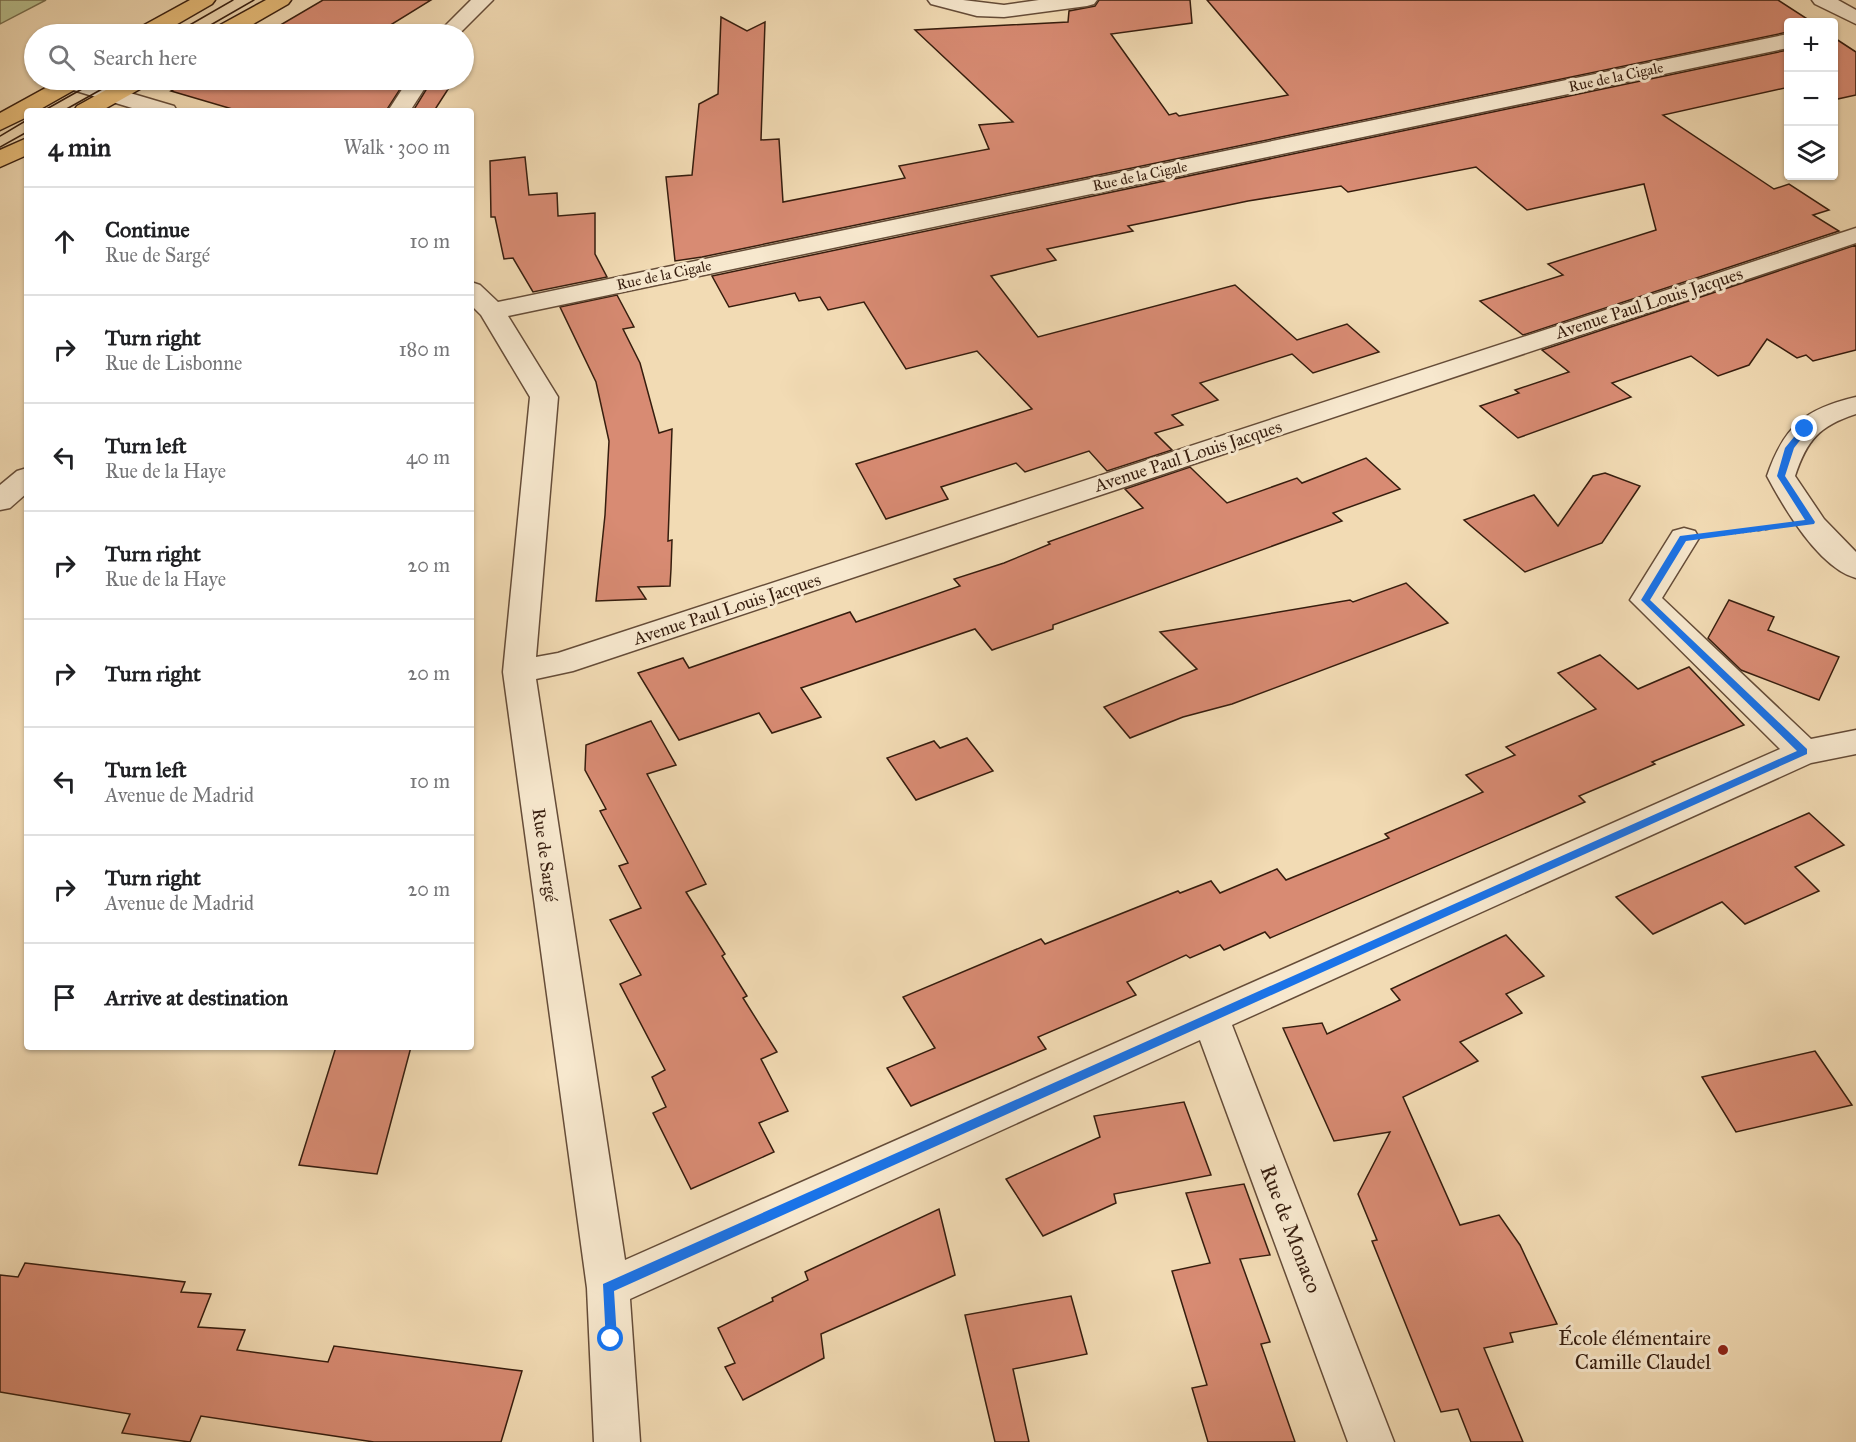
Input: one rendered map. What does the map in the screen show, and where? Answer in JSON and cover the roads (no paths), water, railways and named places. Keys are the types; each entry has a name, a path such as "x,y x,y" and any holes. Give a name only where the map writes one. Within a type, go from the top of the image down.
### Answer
{"main road":[{"path":"163,24 205,0"},
{"path":"238,24 280,0"},
{"path":"26,108 57,90"},
{"path":"90,108 122,90"},
{"path":"0,123 24,109"},
{"path":"0,160 24,147"}],"street":[{"path":"458,24 483,0"},
{"path":"938,0 976,10 1004,11 1087,0"},
{"path":"1822,0 1856,18"},
{"path":"1838,31 1856,27"},
{"name":"Rue de la Cigale","path":"481,301 1784,42"},
{"path":"99,90 156,108"},
{"path":"401,108 413,90"},
{"name":"Avenue Paul Louis Jacques","path":"519,672 562,663 1856,235"},
{"name":"Rue de Sargé","path":"481,301 544,397 519,672 608,1288 616,1442"},
{"path":"1856,405 1828,413 1805,429 1790,448 1781,476 1829,545 1856,568"},
{"path":"0,501 24,480"},
{"path":"1683,538 1645,600 1795,756"},
{"path":"608,1288 1250,998 1795,756 1856,742"},
{"name":"Rue de Monaco","path":"1210,1016 1371,1442"}],"tram line":[{"path":"191,24 233,0"},
{"path":"212,24 254,0"},
{"path":"48,108 80,90"},
{"path":"68,108 100,90"},
{"path":"0,136 24,122"},
{"path":"0,147 24,134"}],"place":[{"name":"École élémentaire Camille Claudel","path":"1723,1350"}]}
